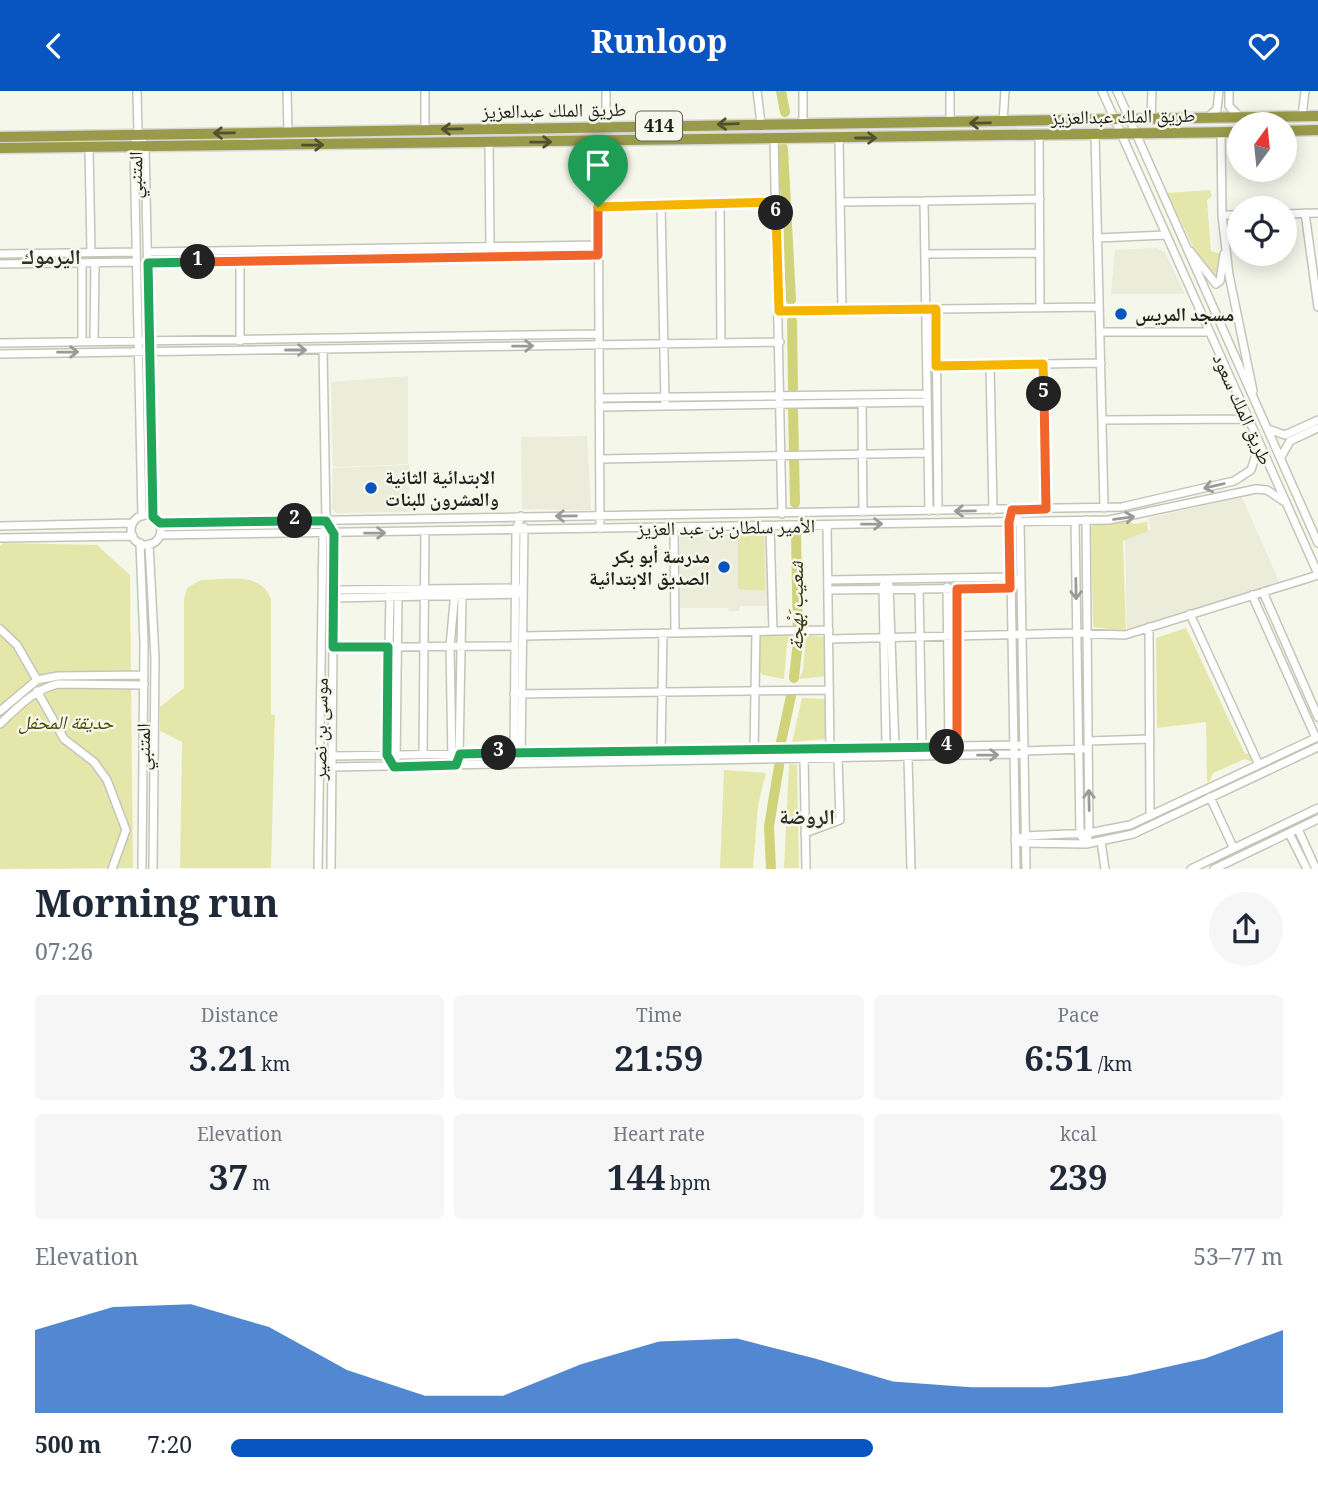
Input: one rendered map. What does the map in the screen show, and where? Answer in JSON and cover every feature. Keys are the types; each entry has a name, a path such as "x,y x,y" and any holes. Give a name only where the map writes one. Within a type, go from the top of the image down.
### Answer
{"highway":[{"name":"طريق الملك عبدالعزيز","path":"1297,116 1318,116"},
{"name":"طريق الملك عبدالعزيز","path":"0,137 761,123 950,124 1227,117"},
{"path":"1297,131 1318,130"},
{"name":"طريق الملك عبدالعزيز","path":"0,148 1227,132"}],"street":[{"path":"137,91 138,134"},
{"path":"287,91 288,131"},
{"path":"425,91 425,130"},
{"path":"606,91 606,127"},
{"path":"757,91 761,123"},
{"path":"803,91 803,124"},
{"path":"950,91 950,124"},
{"path":"1003,122 1004,91"},
{"name":"طريق الملك سعود","path":"1102,91 1318,574"},
{"name":"طريق الملك سعود","path":"1116,91 1318,543"},
{"path":"1151,119 1152,91"},
{"path":"1206,117 1217,109 1219,91"},
{"path":"1229,91 1231,110 1234,112"},
{"path":"1302,116 1304,91"},
{"path":"1221,132 1225,243 1237,323 1256,406"},
{"name":"المتنبي","path":"138,134 145,147 153,517"},
{"name":"المتنبي","path":"138,134 134,147 135,251 142,516"},
{"path":"1095,134 1104,508"},
{"path":"1039,135 1040,308"},
{"path":"774,139 785,456 782,514"},
{"path":"839,139 842,310"},
{"path":"597,141 600,529"},
{"path":"489,143 490,247"},
{"path":"89,148 91,252"},
{"path":"840,202 1040,199"},
{"path":"924,201 929,511"},
{"path":"598,207 776,202"},
{"path":"720,204 721,343"},
{"path":"661,205 665,402"},
{"path":"1297,213 1318,213"},
{"path":"1305,213 1318,307"},
{"path":"1222,215 1227,215"},
{"path":"1097,238 1166,235"},
{"path":"1183,243 1216,284 1220,281 1225,243"},
{"path":"148,252 598,245"},
{"path":"0,254 135,251"},
{"path":"925,254 1040,253"},
{"path":"148,263 598,255"},
{"path":"240,261 240,341"},
{"path":"0,264 136,262"},
{"path":"82,263 82,342"},
{"path":"93,342 95,263"},
{"path":"1197,306 1208,300"},
{"path":"779,311 1099,307"},
{"path":"936,309 937,511"},
{"path":"1100,332 1209,332"},
{"path":"0,354 137,351 150,347 240,341 599,334"},
{"path":"0,343 137,342 150,347 323,349 780,342"},
{"name":"موسى بن نصير","path":"318,869 323,534 326,521 323,349"},
{"path":"936,366 1101,363"},
{"path":"1043,364 1046,509"},
{"path":"990,365 993,510"},
{"path":"599,403 927,398"},
{"path":"781,400 863,403 927,398"},
{"path":"863,403 863,512"},
{"path":"1102,420 1247,419"},
{"path":"1265,426 1272,432 1285,435 1318,420"},
{"path":"1281,461 1281,451 1287,443 1318,428"},
{"name":"الأمير سلطان بن عبد العزيز","path":"160,523 1122,507 1234,481 1251,470 1257,459 1259,445"},
{"path":"600,459 928,453"},
{"name":"الأمير سلطان بن عبد العزيز","path":"160,535 1125,519 1249,490 1267,491 1285,502"},
{"path":"1012,510 1009,522 1016,869"},
{"path":"1012,510 1020,522 1026,869"},
{"path":"0,526 133,523 142,516 153,517 160,523 160,535 149,544 139,543 133,535 133,523"},
{"path":"518,763 513,753 514,646 515,595 520,588 525,530 521,516"},
{"path":"518,763 522,753 523,636 516,530 521,516"},
{"path":"1308,522 1318,517"},
{"path":"1086,520 1089,833 1086,844"},
{"path":"326,521 334,534"},
{"path":"1075,521 1080,834 1086,844"},
{"path":"805,833 840,820 834,758 830,748 827,525"},
{"path":"770,526 773,631"},
{"path":"674,528 675,633"},
{"path":"423,755 425,532"},
{"name":"موسى بن نصير","path":"331,869 334,534"},
{"path":"0,537 133,535"},
{"name":"المتنبي","path":"139,543 144,675 142,869"},
{"name":"المتنبي","path":"149,544 155,658 153,869"},
{"path":"523,636 773,631 883,638 1077,633 1125,635 1318,574"},
{"path":"828,580 1010,577 1021,581"},
{"path":"951,578 957,589 953,746"},
{"path":"951,578 946,589 953,746"},
{"path":"886,579 892,638 895,747"},
{"path":"828,590 1010,588 1021,581"},
{"path":"457,594 520,588"},
{"path":"334,594 392,589 425,593 515,595"},
{"path":"392,589 398,597 397,755 394,767"},
{"path":"392,589 388,597 387,755 394,767"},
{"path":"886,747 883,638 887,589"},
{"path":"919,589 922,747"},
{"path":"1263,592 1318,717"},
{"path":"334,594 398,597 425,593"},
{"path":"456,765 460,754 461,646 457,594"},
{"path":"456,765 449,754 450,646 457,594"},
{"path":"1252,595 1317,744"},
{"path":"1191,614 1259,765"},
{"path":"1149,627 1150,816"},
{"path":"0,629 17,645 37,680"},
{"path":"754,759 756,632"},
{"path":"661,761 663,633"},
{"path":"333,647 514,646"},
{"path":"0,711 37,680 58,675 144,675"},
{"path":"0,724 37,691 58,684 144,685"},
{"path":"514,694 830,690"},
{"path":"37,691 64,739 94,762 107,780 126,831 112,869"},
{"path":"332,756 1013,745 1024,750 1078,750 1088,745 1150,739"},
{"path":"1026,840 1130,825 1259,765 1317,744"},
{"path":"1015,840 1086,844 1133,834 1317,744"},
{"path":"804,749 806,869"},
{"path":"332,767 1013,755 1024,750"},
{"path":"908,757 911,869"},
{"path":"1210,797 1233,847"},
{"path":"1191,869 1318,808"},
{"path":"1214,869 1318,820"},
{"path":"1298,829 1316,869"},
{"path":"1289,833 1307,869"},
{"path":"1101,841 1105,869"},
{"path":"1230,860 1233,869"}],"shaded area":[{"path":"1157,248 1165,252 1185,294 1111,294 1115,250"},
{"path":"408,376 408,464 333,467 331,382"},
{"path":"587,436 591,510 522,509 521,437"},
{"name":"الابتدائية الثانية والعشرون للبنات","path":"409,465 409,512 336,513 332,509 333,468"},
{"path":"1242,497 1279,582 1127,629 1125,540 1151,529 1148,518"},
{"name":"مدرسة أبو بكر الصديق الابتدائية","path":"767,533 770,606 740,606 739,611 729,611 728,608 680,608 680,535"}],"green space":[{"path":"1210,190 1212,196 1207,200 1211,251 1220,254 1220,274 1215,279 1197,255 1167,193"},
{"path":"1127,521 1134,524 1147,522 1148,531 1123,541 1126,631 1093,627 1091,528 1093,525"},
{"path":"764,534 765,591 738,589 738,535"},
{"name":"حديقة المحفل","path":"3,543 97,545 130,575 133,868 0,869 0,546"},
{"path":"201,580 251,581 266,590 271,599 271,714 275,715 271,868 180,868 182,742 160,731 160,707 184,688 184,599 187,588"},
{"path":"1186,628 1245,754 1250,753 1252,762 1245,759 1213,773 1209,782 1206,722 1157,728 1156,638"},
{"path":"760,635 792,635 787,644 784,679 763,675 759,671"},
{"path":"806,635 826,637 828,676 799,679 803,671"},
{"path":"802,698 826,699 829,711 826,739 792,742"},
{"path":"789,764 797,765 799,868 784,868"},
{"path":"724,770 766,773 758,805 753,868 720,868"}],"waterway":[{"name":"شعيب بَهْجة","path":"781,91 785,112"},
{"name":"شعيب بَهْجة","path":"783,148 791,300"},
{"name":"شعيب بَهْجة","path":"792,321 793,389"},
{"name":"شعيب بَهْجة","path":"793,409 795,503"},
{"name":"شعيب بَهْجة","path":"794,678 798,641 796,533"},
{"name":"شعيب بَهْجة","path":"781,742 791,696"},
{"name":"شعيب بَهْجة","path":"771,869 769,826 779,766"}],"place":[{"name":"مسجد المريس","path":"1121,314"},
{"name":"الابتدائية الثانية والعشرون للبنات","path":"371,488"},
{"name":"مدرسة أبو بكر الصديق الابتدائية","path":"724,567"}],"district":[{"name":"اليرموك","path":"51,257"},
{"name":"الروضة","path":"807,817"}],"route":[{"path":"776,202 779,311 936,309 936,366 1043,364 1046,509 1012,510 1009,522 1010,588 957,589 957,746 460,754 456,765 394,767 387,755 388,647 333,647 334,534 326,521 160,523 153,517 148,263 598,255 598,207 776,202"}]}
